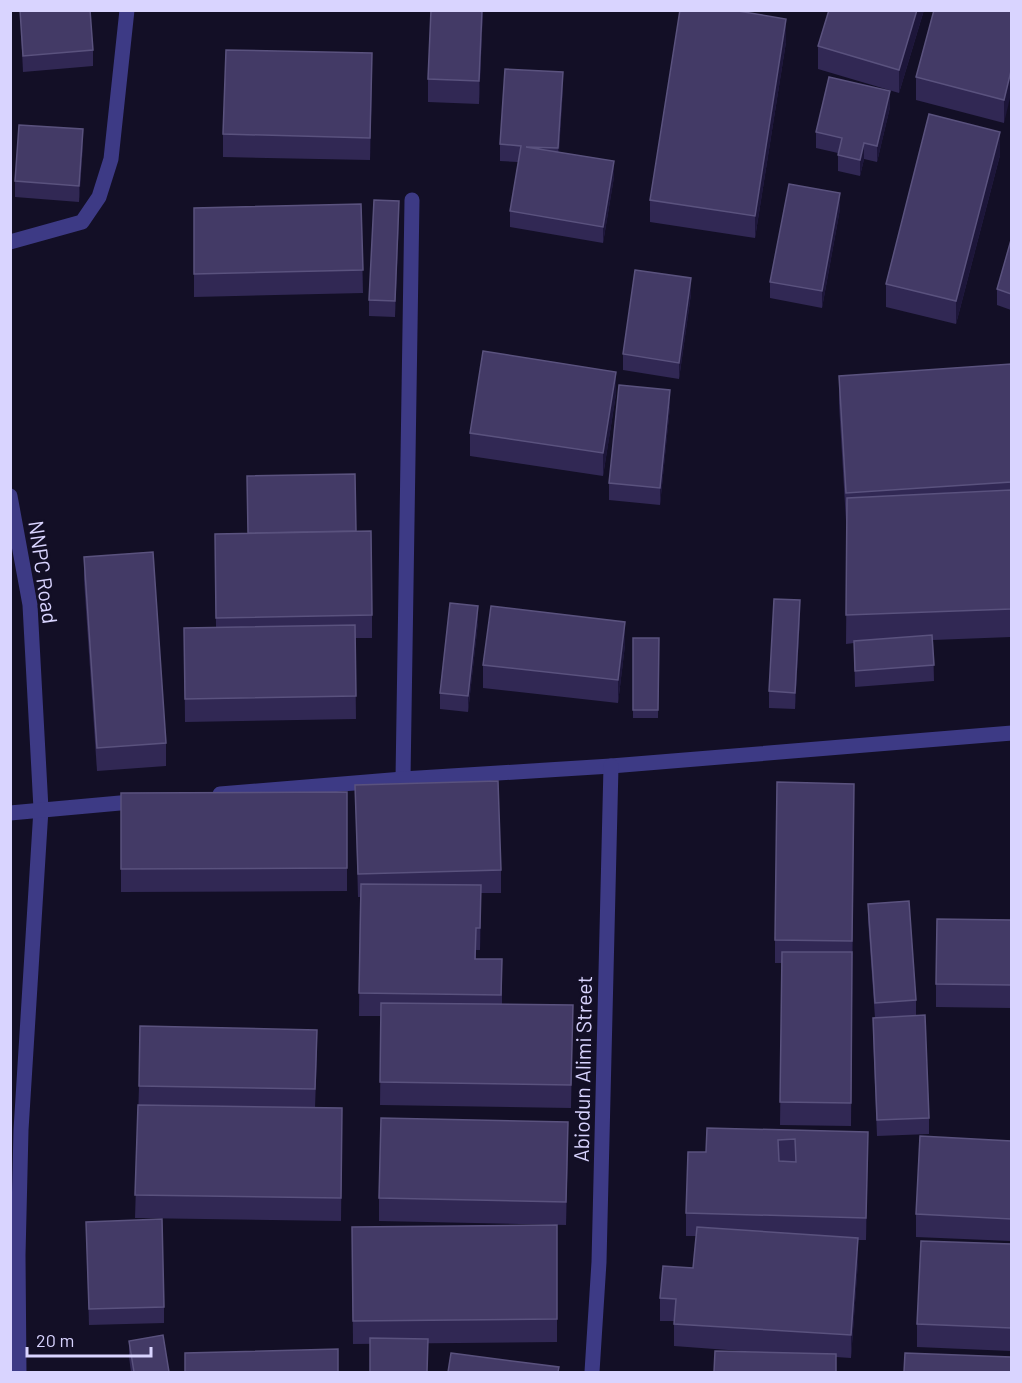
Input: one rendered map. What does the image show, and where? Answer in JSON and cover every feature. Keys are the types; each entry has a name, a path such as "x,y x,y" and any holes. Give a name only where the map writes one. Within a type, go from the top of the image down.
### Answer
{"street":[{"path":"10,242 82,222 99,197 111,159 127,10"},
{"path":"403,779 412,200"},
{"name":"NNPC Road","path":"10,496 30,604 42,809 21,1131 18,1255 19,1372"},
{"path":"205,795 403,779 610,766 1011,733"},
{"name":"Abiodun Alimi Street","path":"592,1372 599,1262 610,766"},
{"path":"10,813 158,799"}],"building":[{"path":"20,10 90,10 93,50 23,56"},
{"path":"431,10 482,10 479,81 428,79"},
{"path":"680,10 732,10 786,19 755,216 650,200"},
{"path":"829,10 917,10 899,70 818,46"},
{"path":"934,10 1011,10 1011,71 1004,100 916,77"},
{"path":"226,50 372,53 370,138 223,134"},
{"path":"505,69 563,72 558,148 526,147 614,161 603,227 510,211 521,146 500,144"},
{"path":"829,77 890,91 877,146 864,143 860,160 838,155 842,138 816,132"},
{"path":"929,114 1000,132 956,301 886,284"},
{"path":"19,125 83,129 79,186 15,181"},
{"path":"789,184 840,193 822,291 770,282"},
{"path":"374,200 399,201 395,301 369,300"},
{"path":"361,204 363,270 194,274 194,208"},
{"path":"1011,240 1011,294 997,289"},
{"path":"635,270 691,278 679,363 623,354"},
{"path":"483,351 616,372 603,453 470,433"},
{"path":"1011,364 1011,482 846,493 839,376"},
{"path":"619,385 670,390 660,488 609,483"},
{"path":"355,474 356,531 248,533 247,476"},
{"path":"1011,490 1011,609 846,615 847,498"},
{"path":"371,531 372,615 216,618 215,534"},
{"path":"153,552 166,743 97,748 84,557"},
{"path":"774,599 800,600 795,693 769,691"},
{"path":"450,603 478,606 468,696 440,693"},
{"path":"491,606 625,622 618,680 483,665"},
{"path":"355,625 356,696 185,699 184,628"},
{"path":"932,635 934,665 855,671 854,641"},
{"path":"633,638 659,638 658,710 633,710"},
{"path":"498,781 501,870 358,874 355,785"},
{"path":"777,782 854,784 852,941 775,940"},
{"path":"347,792 347,868 121,869 121,793"},
{"path":"361,884 481,885 480,928 476,928 475,959 502,959 501,995 359,993"},
{"path":"909,901 916,1000 875,1003 868,904"},
{"path":"937,919 1011,920 1011,985 936,984"},
{"path":"782,952 852,952 851,1103 780,1102"},
{"path":"381,1003 573,1005 571,1085 380,1082"},
{"path":"925,1015 929,1118 877,1120 873,1018"},
{"path":"140,1026 317,1030 315,1089 139,1086"},
{"path":"138,1105 342,1108 341,1198 135,1195"},
{"path":"381,1118 568,1122 566,1202 379,1198"},
{"path":"707,1128 868,1132 866,1218 686,1213 688,1152 706,1152","holes":["795,1139 796,1162 779,1161 778,1140"]},
{"path":"920,1136 1011,1141 1011,1219 916,1214"},
{"path":"162,1219 164,1307 89,1309 86,1222"},
{"path":"557,1225 557,1319 353,1321 352,1227"},
{"path":"697,1227 858,1238 851,1335 674,1324 676,1299 660,1298 663,1266 693,1268"},
{"path":"921,1241 1011,1244 1011,1328 917,1324"},
{"path":"163,1335 169,1372 134,1372 129,1341"},
{"path":"370,1338 428,1339 427,1372 370,1372"},
{"path":"338,1349 338,1372 185,1372 185,1353"},
{"path":"715,1351 836,1354 836,1372 714,1372"},
{"path":"451,1353 559,1367 558,1372 448,1372"},
{"path":"905,1353 1011,1357 1011,1372 904,1372"}]}
